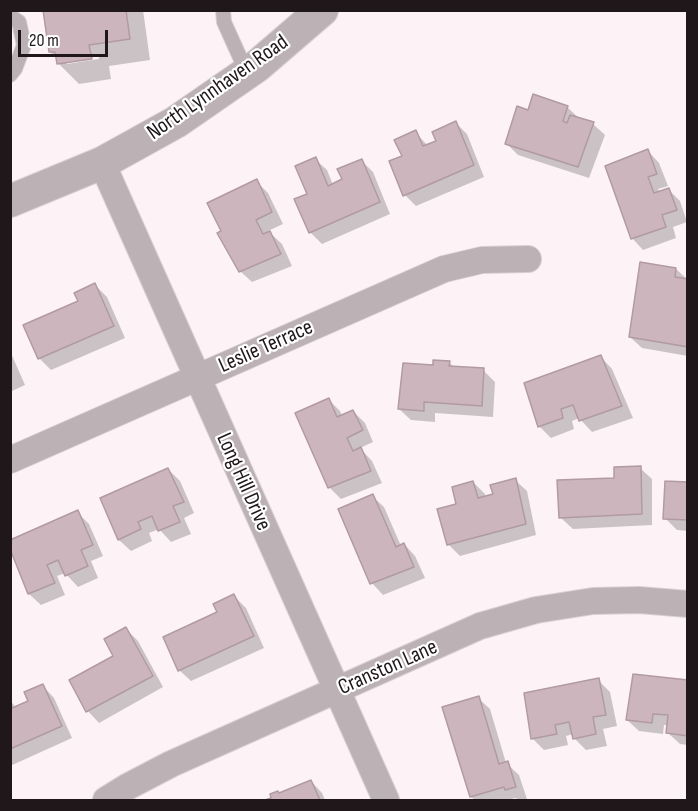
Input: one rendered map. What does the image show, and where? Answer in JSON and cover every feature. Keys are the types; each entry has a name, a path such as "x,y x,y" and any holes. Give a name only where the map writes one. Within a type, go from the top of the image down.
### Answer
{"street":[{"name":"North Lynnhaven Road","path":"10,201 102,162 176,122 247,73 322,10"},
{"name":"Long Hill Drive","path":"102,162 386,801"},
{"name":"Leslie Terrace","path":"10,460 444,269 482,260 528,259"},
{"name":"Cranston Lane","path":"106,801 171,764 480,626 536,610 593,601 639,600 687,604"}],"lane":[{"path":"223,10 224,22 247,73"},
{"path":"10,16 19,22 24,45 15,69 10,75"}],"building":[{"path":"43,10 126,10 130,39 89,45 92,59 57,64 55,52 49,52"},
{"path":"533,94 568,106 563,121 567,123 570,115 594,122 578,167 505,144 517,106 528,110"},
{"path":"456,121 474,165 403,196 389,161 402,156 394,140 416,130 423,146 436,141 432,132"},
{"path":"648,149 657,174 648,177 654,193 669,188 677,210 662,215 666,227 631,239 605,166"},
{"path":"316,157 328,186 342,179 337,169 362,159 380,202 309,233 294,199 307,194 295,166"},
{"path":"257,179 272,212 256,220 263,234 270,231 281,254 239,272 217,233 221,231 207,203"},
{"path":"640,262 676,268 675,277 688,279 688,347 629,337"},
{"path":"95,283 114,326 38,359 23,325 78,301 74,293"},
{"path":"601,355 622,406 579,421 573,405 561,409 563,418 538,427 524,383"},
{"path":"433,360 450,361 449,366 484,368 482,406 424,402 424,411 398,409 403,363 433,365"},
{"path":"329,398 337,417 353,410 363,430 347,438 353,451 361,447 371,471 328,488 295,413"},
{"path":"641,466 642,514 559,518 557,480 614,478 614,467"},
{"path":"168,468 184,502 173,506 180,522 158,531 152,516 138,522 141,529 118,540 100,498"},
{"path":"516,478 526,524 447,545 437,509 456,504 452,487 473,481 478,498 493,494 490,485"},
{"path":"665,481 688,482 688,520 663,519"},
{"path":"373,494 396,547 404,543 414,567 370,584 338,509"},
{"path":"78,510 93,545 81,550 88,566 65,576 58,560 47,565 55,583 28,594 10,549 10,540"},
{"path":"234,594 254,636 178,671 163,637 217,612 213,604"},
{"path":"126,627 153,676 86,712 69,680 113,656 104,639"},
{"path":"633,674 688,680 688,736 666,733 668,715 653,714 652,723 626,720"},
{"path":"599,678 606,715 593,717 596,734 573,739 569,722 555,725 557,734 531,739 524,693"},
{"path":"43,684 62,726 10,749 10,706 12,708 28,701 24,692"},
{"path":"479,696 499,764 508,761 516,787 505,790 504,787 470,797 442,707"},
{"path":"311,780 320,800 265,800 271,798 270,794 278,791 279,793"}]}
